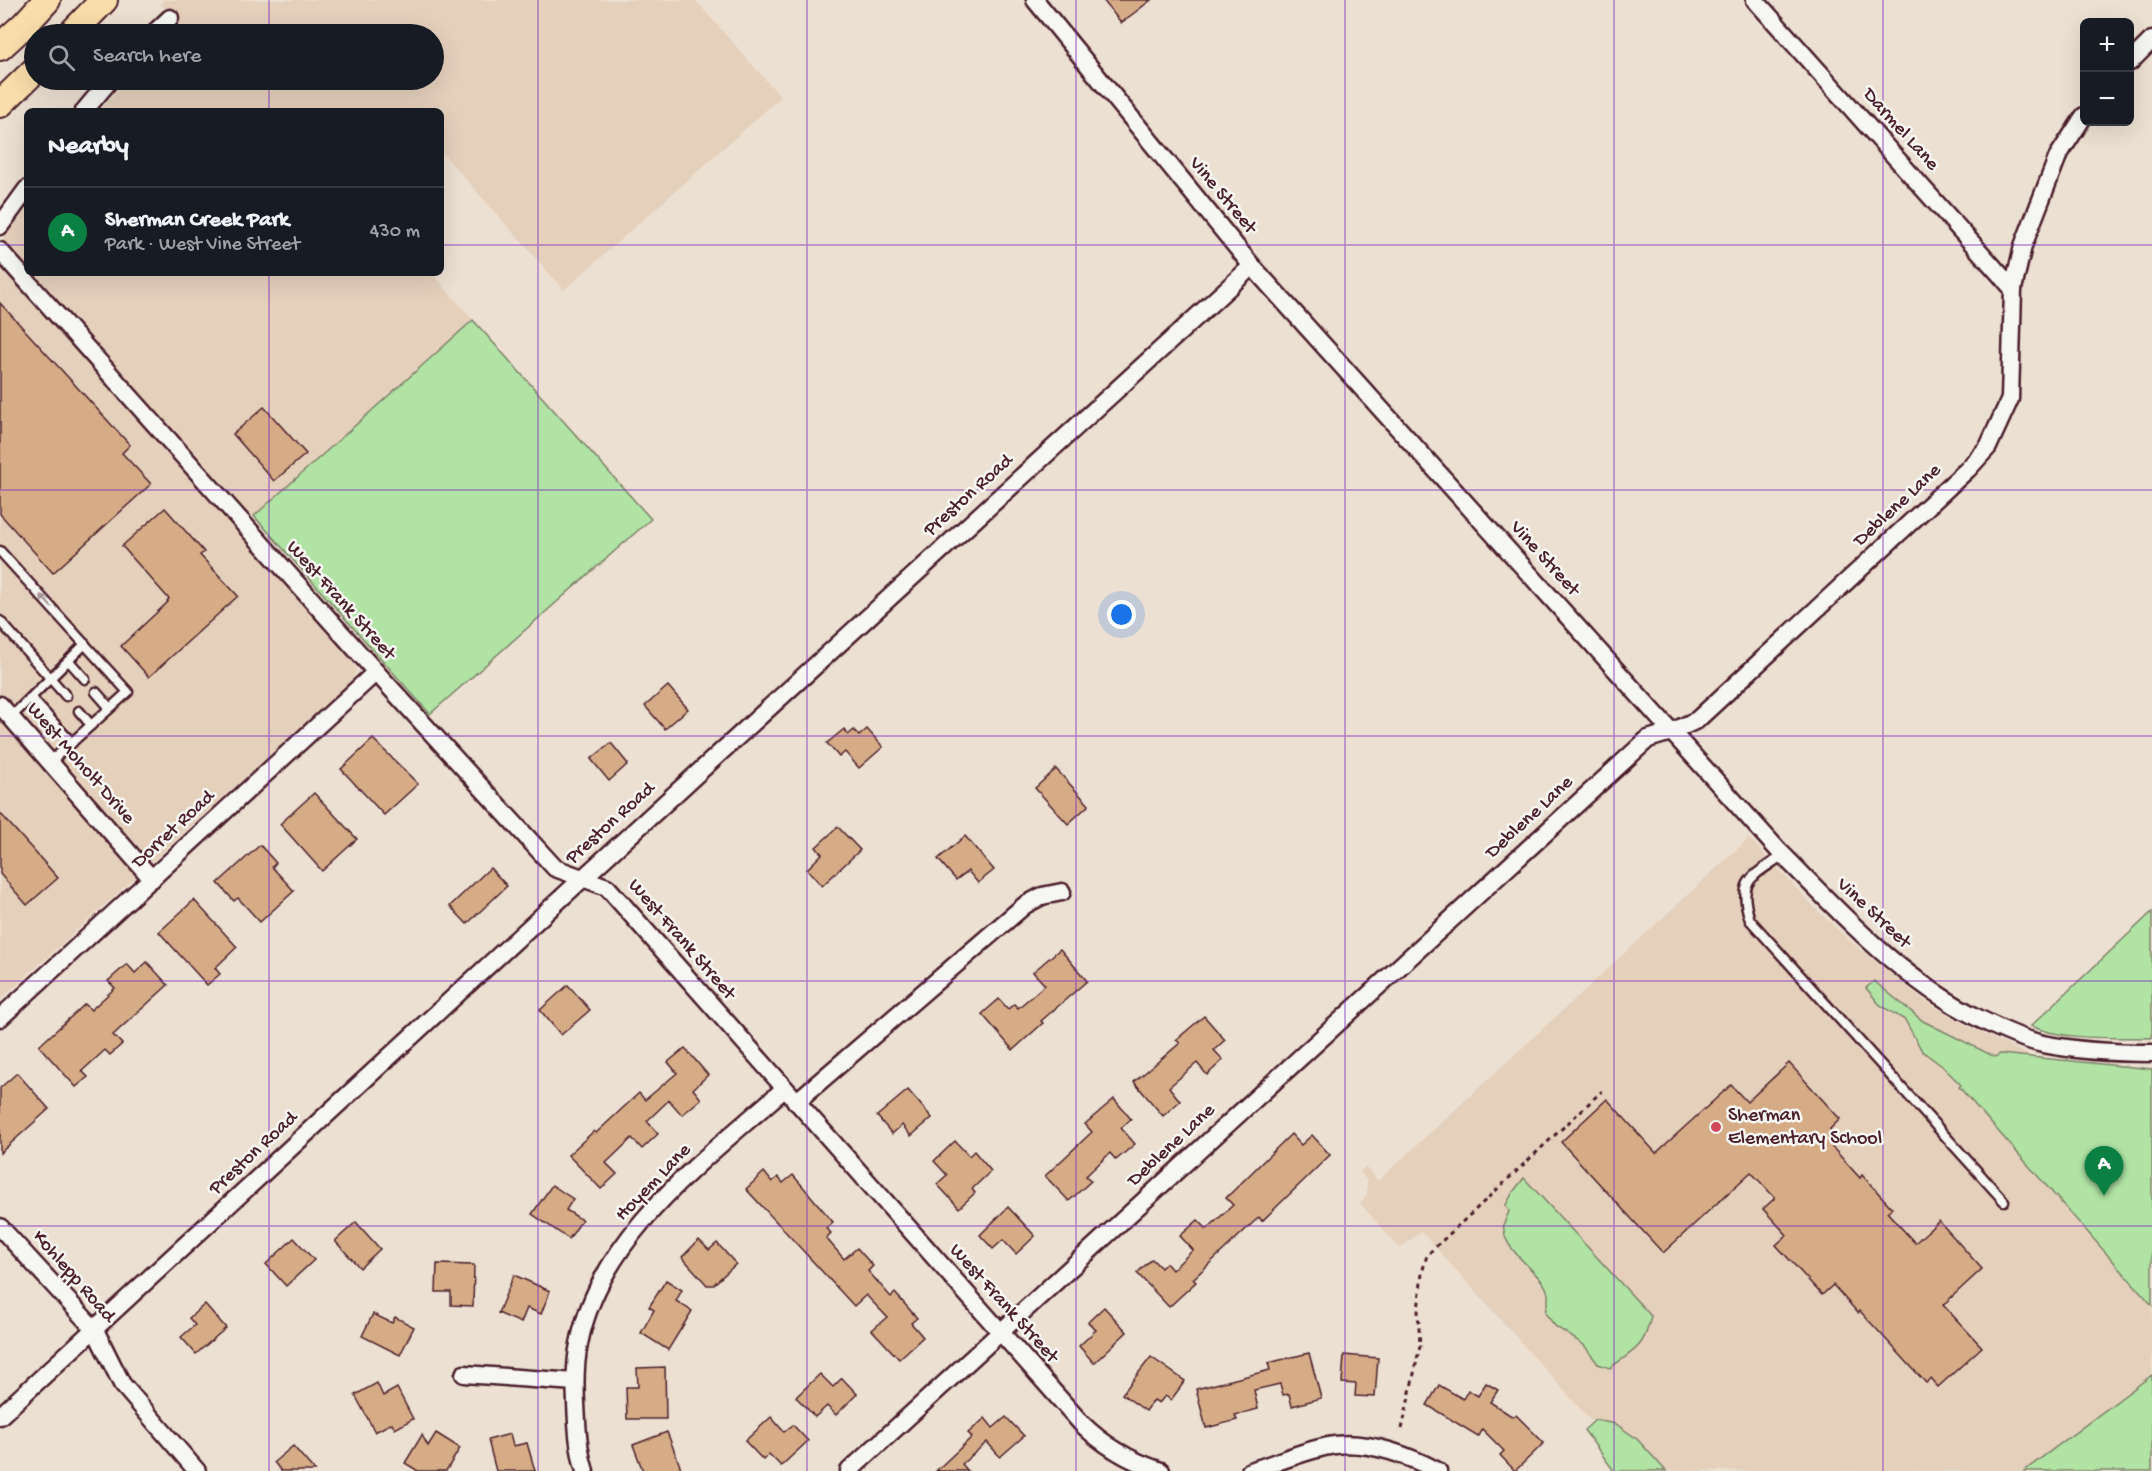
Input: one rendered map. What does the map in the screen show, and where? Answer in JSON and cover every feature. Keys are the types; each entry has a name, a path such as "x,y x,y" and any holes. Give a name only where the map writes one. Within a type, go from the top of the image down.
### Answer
{"main road":[{"path":"25,24 47,0"},
{"path":"81,24 104,0"},
{"path":"0,47 24,25"},
{"path":"0,104 24,81"}],"street":[{"name":"Vine Street","path":"1035,0 1252,266 1671,732 1834,909 1874,946 1933,992 2000,1030 2043,1044 2092,1050 2152,1053"},
{"name":"Darmel Lane","path":"1755,0 2013,289"},
{"path":"164,24 170,18"},
{"path":"2134,58 2152,40"},
{"path":"87,108 102,90"},
{"name":"Deblene Lane","path":"849,1471 1648,739 1697,720 1968,469 1988,447 2010,399 2013,289 2023,246 2058,156 2080,123"},
{"path":"0,226 24,193"},
{"name":"West Frank Street","path":"0,251 376,672 555,868 606,887 1081,1424 1118,1453 1161,1471"},
{"name":"Preston Road","path":"0,1416 1252,266"},
{"name":"Dorret Road","path":"0,1018 376,672"},
{"name":"West Moholt Drive","path":"5,711 152,879"},
{"path":"796,1102 1025,905 1042,896 1062,892"},
{"name":"Hoyem Lane","path":"585,1471 577,1427 575,1382 579,1344 591,1304 613,1262 639,1224 666,1195 784,1089"},
{"name":"Kohlepp Road","path":"0,1227 95,1330 122,1384 197,1471"},
{"path":"464,1374 575,1382"},
{"path":"1250,1471 1309,1451 1336,1445 1362,1446 1389,1451 1416,1460 1438,1471"}],"lane":[{"path":"0,551 128,692 50,762"},
{"path":"0,621 66,696"},
{"path":"5,711 31,698 85,645"},
{"path":"69,661 85,679"},
{"path":"96,692 110,708"},
{"path":"31,698 72,743"},
{"path":"79,711 91,725"},
{"path":"1783,855 1751,879 1744,888 1744,900 1750,920 2004,1201"}],"path":[{"path":"1402,1429 1420,1346 1418,1311 1422,1274 1427,1255 1602,1092"}],"shaded area":[{"path":"164,0 695,0 781,97 564,290 444,154 444,108 103,108 118,90 444,90 444,24 174,24 177,20 161,4"},
{"path":"24,212 24,276 435,276 473,320 237,531 349,657 356,668 355,675 347,685 0,1000 0,242"},
{"name":"Sherman Elementary School","path":"1749,838 1819,912 1849,940 1924,1000 1967,1026 2033,1057 2000,1054 2152,1304 2152,1396 2068,1471 1636,1471 1421,1231 1400,1249 1360,1203 1367,1195 1367,1181 1360,1172 1365,1167 1378,1181"}],"green space":[{"path":"473,320 651,519 430,714 254,516"},
{"path":"2152,912 2152,1038 2074,1036 2044,1031 2031,1026"},
{"path":"1874,981 1923,1021 1995,1057 2000,1054 2152,1069 2152,1305 1959,1087 1961,1085 1942,1066 1922,1051 1905,1020 1880,1005 1866,988"},
{"path":"1524,1178 1651,1316 1642,1342 1610,1368 1598,1364 1584,1345 1555,1326 1545,1313 1548,1294 1545,1286 1508,1243 1504,1234 1504,1224 1509,1211 1506,1205"},
{"path":"2152,1375 2152,1471 2024,1471"},
{"path":"1595,1420 1616,1424 1637,1439 1666,1471 1614,1471 1584,1430"}],"building":[{"path":"1103,0 1151,0 1121,23"},
{"path":"0,303 130,445 122,453 151,484 53,573 0,514"},
{"path":"264,407 306,454 274,481 233,434"},
{"path":"165,508 204,552 200,555 238,596 149,677 121,646 169,599 122,546"},
{"path":"668,686 688,709 665,729 645,706"},
{"path":"844,729 848,735 854,730 859,736 867,729 883,747 859,768 845,752 839,757 827,743"},
{"path":"373,739 418,784 384,815 341,769"},
{"path":"611,743 628,764 609,781 591,759"},
{"path":"1056,769 1089,805 1068,824 1035,788"},
{"path":"314,793 357,839 322,871 280,824"},
{"path":"0,813 58,878 27,905 0,874"},
{"path":"838,827 860,850 822,886 807,869 822,854 816,847"},
{"path":"965,836 994,870 978,883 968,871 956,880 938,859"},
{"path":"260,845 276,863 272,867 294,891 260,922 238,898 234,901 218,883"},
{"path":"490,868 507,886 467,924 450,906"},
{"path":"194,900 237,947 215,968 220,974 207,985 159,932"},
{"path":"1060,949 1087,981 1041,1021 1043,1023 1013,1050 982,1014 999,999 1008,1009 1014,1004 1018,1008 1045,985 1033,972"},
{"path":"147,962 168,985 113,1035 122,1044 110,1055 105,1050 82,1071 88,1077 76,1087 39,1046 85,1004 91,1010 115,988 108,981 127,964 135,973"},
{"path":"568,985 590,1010 561,1035 540,1010"},
{"path":"1204,1016 1225,1040 1214,1050 1223,1060 1207,1075 1197,1063 1169,1087 1180,1101 1163,1116 1134,1082 1180,1043 1176,1040"},
{"path":"685,1048 708,1075 693,1089 701,1099 682,1115 669,1100 647,1121 658,1134 642,1149 632,1138 606,1163 617,1174 601,1189 568,1155 594,1131 596,1133 639,1093 645,1100 677,1073 668,1062"},
{"path":"1789,1063 1840,1119 1830,1129 1839,1140 1832,1147 1892,1208 1887,1212 1915,1243 1939,1221 1982,1269 1943,1305 1982,1347 1938,1387 1931,1379 1926,1383 1833,1285 1822,1295 1776,1245 1787,1235 1763,1209 1775,1198 1751,1172 1663,1253 1561,1142 1607,1099 1656,1153 1731,1085 1747,1102"},
{"path":"17,1073 49,1109 0,1153 0,1088"},
{"path":"908,1090 932,1118 911,1136 902,1125 892,1134 877,1116"},
{"path":"1114,1099 1131,1119 1121,1128 1135,1144 1116,1160 1110,1153 1086,1176 1091,1181 1069,1201 1045,1176 1092,1132 1085,1124"},
{"path":"1291,1134 1301,1145 1312,1135 1330,1155 1262,1221 1259,1217 1193,1279 1196,1282 1169,1307 1137,1273 1152,1259 1161,1268 1166,1263 1172,1270 1193,1250 1180,1236 1198,1220 1207,1229 1233,1205 1226,1198"},
{"path":"955,1141 969,1156 974,1151 991,1171 972,1189 975,1193 959,1208 937,1184 947,1175 934,1161"},
{"path":"764,1172 772,1182 778,1177 783,1183 793,1175 833,1222 826,1228 831,1233 826,1238 844,1259 857,1248 873,1266 868,1271 891,1297 895,1293 917,1318 911,1323 923,1337 899,1359 872,1330 887,1317 866,1295 854,1306 746,1189"},
{"path":"552,1185 573,1199 566,1210 582,1220 569,1239 532,1214"},
{"path":"1008,1207 1035,1236 1016,1254 1003,1240 993,1249 980,1235"},
{"path":"356,1222 380,1249 360,1268 335,1241"},
{"path":"294,1238 314,1260 286,1286 266,1264"},
{"path":"699,1240 709,1250 717,1243 736,1264 713,1285 707,1285 682,1257"},
{"path":"437,1264 474,1265 473,1306 451,1305 451,1292 436,1292"},
{"path":"514,1275 550,1291 541,1314 527,1308 521,1323 498,1313"},
{"path":"666,1280 682,1290 676,1301 692,1311 668,1350 641,1333 654,1310 649,1307"},
{"path":"205,1304 226,1328 196,1354 181,1337 195,1325 189,1318"},
{"path":"1104,1307 1127,1332 1094,1363 1079,1346 1096,1330 1088,1322"},
{"path":"373,1314 392,1323 395,1317 414,1327 400,1355 362,1336"},
{"path":"1309,1353 1321,1398 1292,1406 1289,1394 1283,1395 1280,1384 1254,1390 1258,1409 1235,1415 1237,1420 1206,1428 1196,1389 1270,1370 1268,1363"},
{"path":"1344,1355 1378,1358 1375,1397 1355,1396 1356,1384 1342,1383"},
{"path":"1151,1357 1185,1381 1171,1400 1165,1396 1159,1403 1154,1400 1146,1411 1122,1394"},
{"path":"665,1367 666,1419 627,1419 626,1387 638,1387 637,1368"},
{"path":"820,1374 833,1387 842,1378 857,1394 836,1415 827,1406 815,1417 796,1397"},
{"path":"377,1383 383,1396 397,1388 413,1419 395,1429 392,1423 375,1432 355,1395"},
{"path":"1486,1383 1498,1390 1490,1402 1513,1417 1516,1415 1544,1443 1515,1471 1500,1455 1504,1451 1482,1429 1478,1436 1427,1405 1439,1385 1463,1399 1468,1390 1478,1396"},
{"path":"771,1417 784,1432 793,1425 808,1441 781,1466 769,1454 763,1460 745,1441"},
{"path":"1006,1417 1024,1436 1000,1457 987,1442 962,1464 968,1471 936,1471 972,1437 968,1433 985,1418 993,1428"},
{"path":"667,1432 682,1471 643,1471 633,1445"},
{"path":"436,1433 460,1448 446,1471 418,1471 405,1463 422,1435 428,1446"},
{"path":"510,1434 513,1446 527,1443 535,1471 496,1471 488,1440"},
{"path":"293,1446 315,1471 281,1471 274,1462"}],"place":[{"name":"Sherman Elementary School","path":"1716,1127"},
{"name":"Sherman Creek Park","path":"2104,1196"}]}
